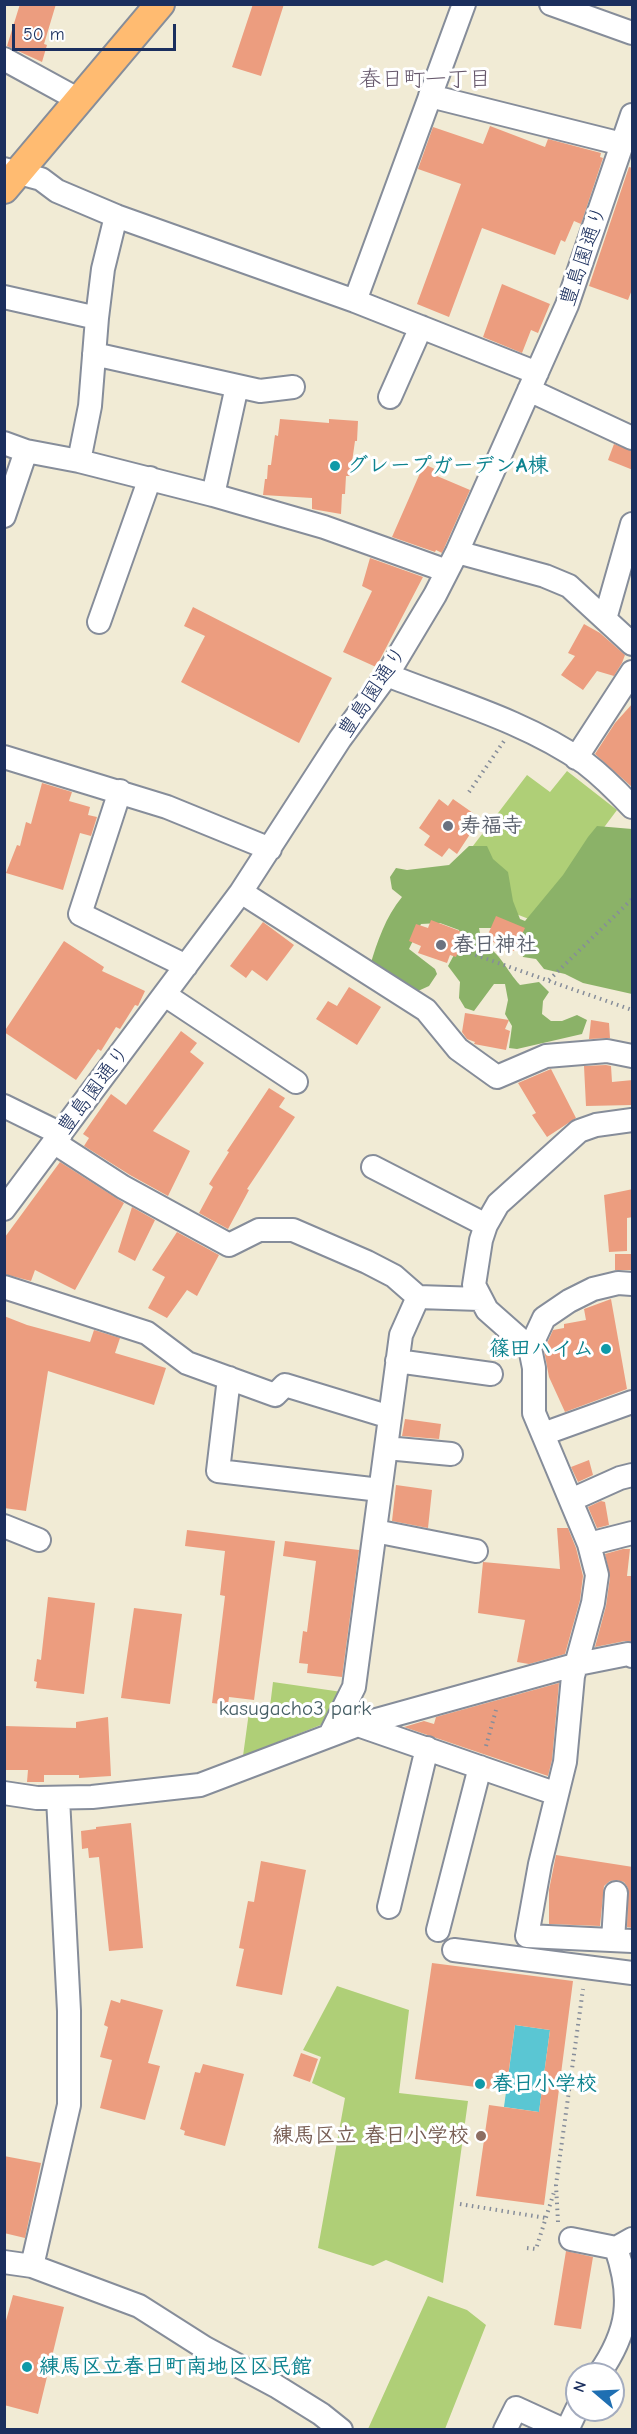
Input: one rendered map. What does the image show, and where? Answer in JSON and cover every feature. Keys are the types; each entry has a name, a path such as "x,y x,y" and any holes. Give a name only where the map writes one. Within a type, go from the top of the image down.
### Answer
{"main road":[{"path":"9,177 79,100 160,4"}],"street":[{"path":"355,301 464,4"},
{"path":"551,4 633,33"},
{"path":"4,58 79,100"},
{"path":"430,96 622,144"},
{"name":"豊島園通り","path":"4,1209 241,892 340,739 387,675 452,561 567,305 633,114"},
{"path":"9,177 41,179 57,191 116,216 355,301 421,327 533,382 633,438"},
{"path":"79,461 90,406 103,269 116,216"},
{"path":"4,297 97,318"},
{"path":"390,397 421,327"},
{"path":"94,354 260,391 293,387"},
{"path":"213,495 237,386"},
{"path":"4,443 26,451 150,478 452,561 545,576 569,586 633,644"},
{"path":"4,516 26,451"},
{"path":"99,622 150,478"},
{"path":"605,619 626,580 633,524"},
{"path":"576,758 633,672"},
{"path":"387,675 518,726 576,758 617,790 633,807"},
{"path":"4,757 120,791 270,849"},
{"path":"120,791 80,914 186,966"},
{"path":"241,892 426,1010 458,1049 497,1077 546,1056 607,1051 633,1056"},
{"path":"165,995 296,1082"},
{"path":"4,1106 58,1138 123,1187 229,1245 259,1230 293,1230 368,1262 394,1276 418,1297 480,1299"},
{"path":"530,1348 487,1310 474,1285 481,1240 486,1225 498,1204 579,1131 596,1125 633,1120"},
{"path":"373,1167 486,1225"},
{"path":"616,1893 623,1941 527,1936 540,1864 564,1762 573,1676 578,1664 597,1575 589,1544 534,1413 534,1368 530,1348 544,1318 569,1301 593,1289 618,1283 633,1284"},
{"path":"4,1287 147,1333 188,1363 275,1395 285,1385 390,1417"},
{"path":"330,1735 354,1687 401,1335 418,1297"},
{"path":"397,1361 491,1374"},
{"path":"229,1378 218,1471 380,1490"},
{"path":"543,1434 633,1401"},
{"path":"386,1448 451,1454"},
{"path":"571,1500 633,1474"},
{"path":"4,1526 39,1540"},
{"path":"375,1531 476,1551"},
{"path":"589,1544 633,1533"},
{"path":"4,1793 58,1798 92,1797 200,1785 358,1725 578,1664 628,1654 633,1656"},
{"path":"358,1725 557,1794"},
{"path":"389,1907 427,1749"},
{"path":"438,1930 480,1767"},
{"path":"32,2266 69,2105 69,2011 58,1798"},
{"path":"454,1950 633,1973"},
{"path":"571,2239 624,2243 623,2270 627,2299 624,2328 607,2362"},
{"path":"4,2262 32,2266 139,2306 205,2348 276,2386 321,2414 341,2430"},
{"path":"505,2430 516,2408 565,2430"}],"path":[{"path":"469,792 506,737 518,726"},
{"path":"549,981 633,899"},
{"path":"464,951 633,1010"},
{"path":"480,1767 502,1684"},
{"path":"527,2248 536,2249 556,2185 585,1967"},
{"path":"556,2185 559,2236 571,2239"},
{"path":"460,2204 546,2218"}],"green space":[{"path":"567,771 617,810 534,921 475,898 460,863 527,775 550,792"},
{"path":"597,826 632,829 632,994 583,983 565,974 544,969 536,959 523,957 521,946 523,932 479,928 482,943 499,957 520,985 539,982 549,992 543,1001 542,1014 551,1021 562,1021 577,1015 587,1020 582,1034 517,1049 509,1048 512,1026 505,1014 508,1000 505,984 494,984 474,1011 465,1008 459,998 460,982 448,966 461,942 459,930 440,923 421,924 409,949 435,969 437,974 429,986 418,991 370,966 387,921 402,897 392,889 390,877 396,868 407,870 449,865 469,846 487,846 493,859 508,872 513,901 520,919 525,921 563,875"},
{"name":"kasugacho3 park","path":"273,1682 342,1692 328,1722 243,1756 249,1712 269,1715"},
{"path":"337,1986 409,2010 399,2093 468,2101 443,2283 386,2260 373,2266 318,2248 345,2098 312,2083 321,2057 303,2050"},
{"path":"428,2296 467,2310 486,2325 445,2429 368,2429"}],"water":[{"path":"515,2025 550,2030 539,2112 504,2107"}],"building":[{"path":"20,4 56,4 44,44 47,45 42,62 7,46"},
{"path":"253,4 284,4 261,76 232,67"},
{"path":"490,126 545,147 548,139 601,153 600,157 603,158 581,224 574,221 565,242 561,240 555,255 482,228 449,317 417,304 461,184 418,169 433,127 483,144"},
{"path":"629,167 633,168 633,287 628,300 589,286"},
{"path":"502,284 550,304 538,333 531,330 522,353 483,337"},
{"path":"280,419 329,423 329,419 358,421 357,441 355,441 350,476 346,476 345,494 342,494 341,514 312,509 312,498 263,495"},
{"path":"614,444 633,451 633,470 608,460"},
{"path":"424,464 439,471 437,476 470,490 442,553 392,537"},
{"path":"370,558 423,577 376,667 343,652 372,591 362,586"},
{"path":"193,607 332,678 299,743 181,682 205,636 184,626"},
{"path":"584,624 600,633 625,655 614,676 597,671 583,690 561,675 575,656 568,653"},
{"path":"633,703 633,788 595,754 615,723"},
{"path":"42,783 72,792 69,801 90,807 88,815 97,817 91,836 80,833 63,890 6,873 17,845 20,846 26,822 31,824"},
{"path":"439,799 448,806 453,799 473,813 468,819 476,825 457,854 449,848 442,857 424,845 430,836 419,828"},
{"path":"496,916 525,928 514,951 486,939"},
{"path":"431,920 465,933 456,957 450,955 447,963 418,953 421,946 409,941 416,924 428,928"},
{"path":"263,922 294,945 267,981 252,970 246,978 230,966"},
{"path":"64,941 104,967 102,971 145,991 138,1006 135,1005 120,1029 116,1027 101,1051 98,1049 76,1080 4,1032"},
{"path":"349,987 381,1007 357,1045 316,1019 328,1001 337,1006"},
{"path":"465,1013 509,1020 505,1029 510,1031 506,1050 474,1044 475,1042 467,1039 462,1032"},
{"path":"591,1020 609,1023 610,1038 589,1039"},
{"path":"181,1031 197,1043 190,1052 204,1063 153,1131 190,1151 168,1196 84,1146 89,1138 83,1134 111,1094 126,1105"},
{"path":"584,1066 611,1066 612,1082 633,1080 633,1105 586,1106"},
{"path":"551,1069 576,1118 547,1137 532,1115 536,1113 518,1083"},
{"path":"269,1088 285,1098 279,1107 295,1117 247,1189 249,1190 228,1229 199,1213 213,1187 209,1184 229,1152 227,1151"},
{"path":"60,1162 124,1203 75,1290 35,1270 31,1281 4,1274 5,1237"},
{"path":"633,1189 633,1217 627,1218 627,1251 609,1252 604,1195"},
{"path":"132,1207 155,1220 135,1261 118,1252"},
{"path":"177,1232 219,1255 197,1296 187,1290 167,1318 148,1308 165,1277 152,1270"},
{"path":"615,1254 633,1254 633,1270 615,1270"},
{"path":"611,1299 627,1389 565,1412 549,1377 544,1350 553,1330 564,1328 564,1324 586,1320 584,1309"},
{"path":"4,1316 27,1325 90,1342 94,1330 120,1338 115,1353 166,1368 154,1405 48,1371 26,1511 4,1508"},
{"path":"405,1419 441,1424 439,1439 402,1436"},
{"path":"589,1460 593,1475 578,1482 571,1467"},
{"path":"396,1485 432,1490 428,1528 392,1521"},
{"path":"601,1501 605,1502 609,1525 597,1528 588,1507"},
{"path":"557,1528 568,1528 583,1576 580,1600 565,1654 529,1664 517,1662 525,1620 478,1613 483,1562 560,1569"},
{"path":"187,1530 275,1541 254,1700 229,1697 228,1705 212,1703 225,1596 220,1595 225,1551 185,1546"},
{"path":"285,1541 359,1550 342,1677 307,1673 308,1664 299,1663 303,1631 307,1632 316,1561 283,1556"},
{"path":"630,1549 627,1576 633,1576 633,1642 625,1641 595,1647 606,1606 610,1577 605,1554"},
{"path":"48,1597 95,1603 84,1694 36,1688 37,1682 34,1681 37,1659 41,1660"},
{"path":"134,1608 182,1614 170,1704 121,1698"},
{"path":"559,1683 552,1760 548,1776 404,1727 424,1721 434,1724 436,1717"},
{"path":"108,1717 111,1776 79,1778 79,1775 44,1775 44,1782 27,1782 28,1770 4,1770 4,1726 76,1728 76,1722"},
{"path":"131,1823 143,1948 109,1951 99,1857 89,1858 88,1848 82,1849 81,1831"},
{"path":"556,1855 633,1867 633,1928 627,1927 628,1888 624,1882 616,1880 604,1886 600,1926 549,1924 549,1890"},
{"path":"261,1861 306,1870 282,1995 236,1986 244,1949 239,1948 248,1901 254,1902"},
{"name":"春日小学校","path":"432,1963 573,1981 544,2205 476,2196 489,2105 539,2112 550,2030 515,2025 506,2091 415,2079"},
{"path":"121,1999 163,2010 148,2063 160,2066 145,2120 100,2108 112,2060 100,2057 108,2027 104,2025 111,2000 120,2003"},
{"path":"301,2053 318,2059 310,2082 293,2076"},
{"path":"203,2064 244,2074 225,2146 184,2135 185,2131 180,2129 195,2072 200,2073"},
{"path":"4,2156 41,2163 25,2238 4,2233"},
{"path":"566,2251 593,2257 581,2329 554,2325"},
{"name":"練馬区立春日町南地区区民館","path":"13,2295 64,2307 38,2414 4,2405 4,2328"}],"place":[{"name":"グレープガーデンA棟","path":"335,466"},
{"name":"寿福寺","path":"448,826"},
{"name":"春日神社","path":"441,945"},
{"name":"篠田ハイム","path":"606,1349"},
{"name":"春日小学校","path":"480,2084"},
{"name":"練馬区立 春日小学校","path":"481,2136"},
{"name":"練馬区立春日町南地区区民館","path":"27,2367"}],"district":[{"name":"春日町一丁目","path":"425,80"}]}
